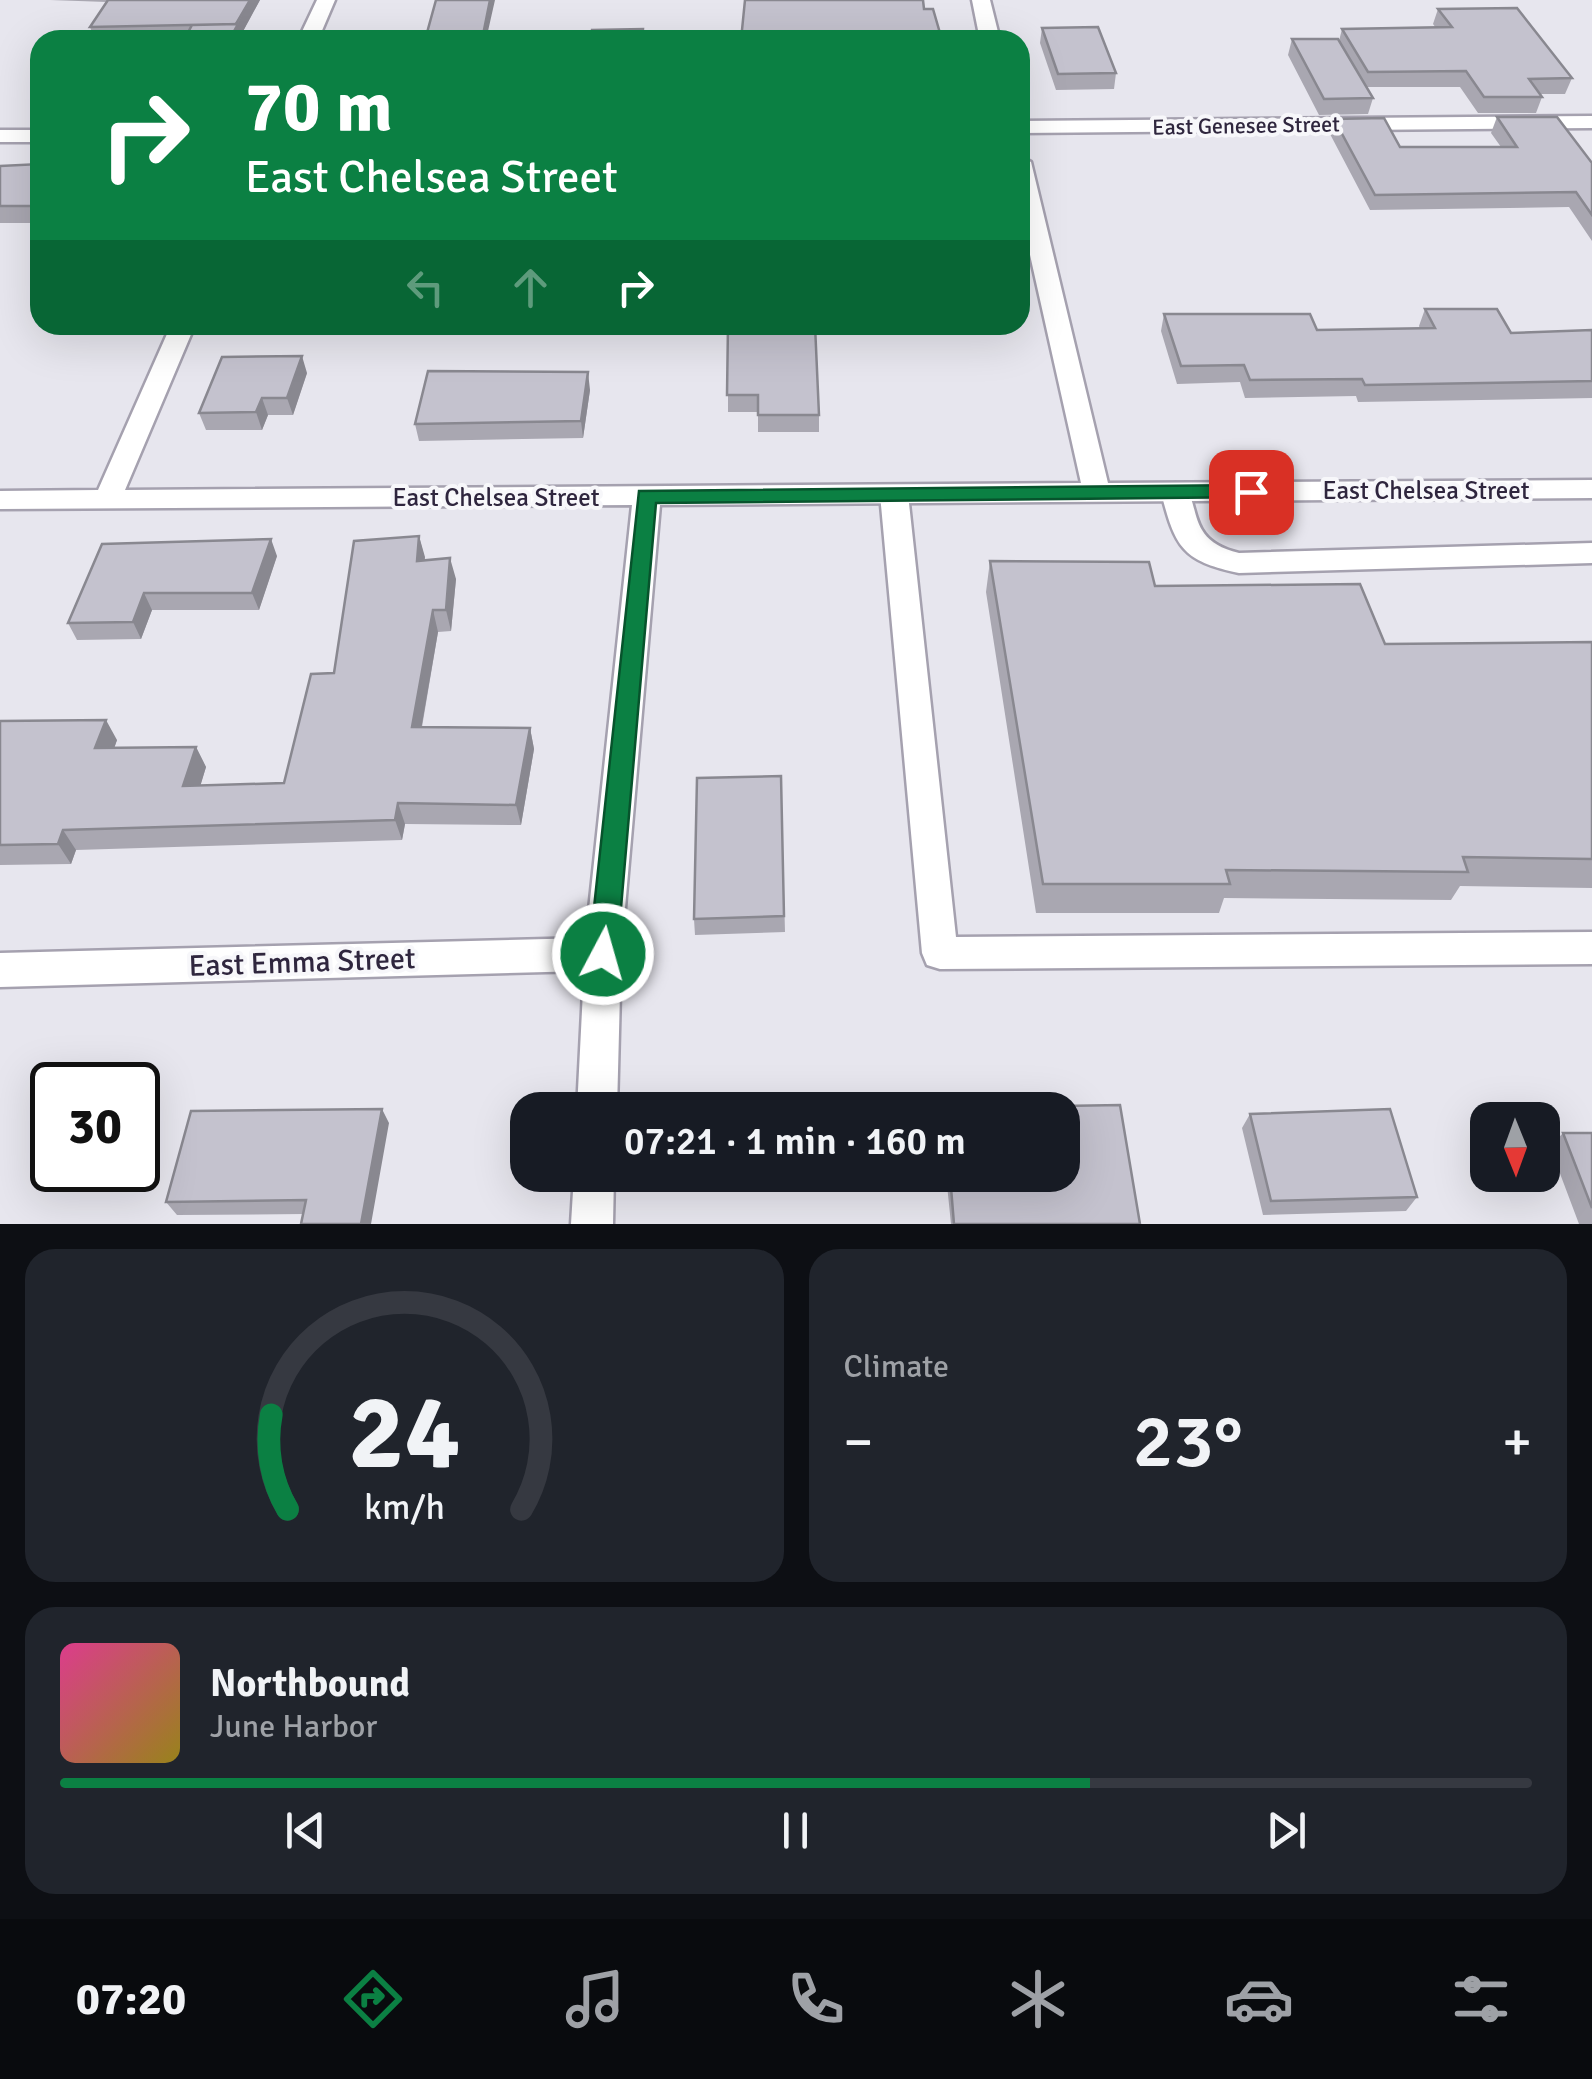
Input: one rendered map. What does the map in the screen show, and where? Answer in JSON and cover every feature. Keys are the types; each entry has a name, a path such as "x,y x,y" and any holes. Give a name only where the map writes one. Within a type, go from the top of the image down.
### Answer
{"street":[{"path":"312,30 326,0"},
{"path":"980,0 988,30"},
{"name":"East Genesee Street","path":"1030,127 1592,122"},
{"path":"0,136 30,136"},
{"path":"1030,205 1097,493"},
{"path":"107,500 179,335"},
{"name":"East Chelsea Street","path":"0,500 1592,489"},
{"path":"1175,492 1194,549 1206,556 1239,563 1592,553"},
{"path":"894,494 940,953 1592,948"},
{"path":"597,1092 603,954 646,496"},
{"name":"East Emma Street","path":"0,970 603,954"},
{"path":"592,1224 593,1192"}],"building":[{"path":"108,0 250,0 236,24 90,27"},
{"path":"436,0 490,0 484,30 428,30"},
{"path":"745,0 923,0 924,9 933,9 939,30 742,30"},
{"path":"1517,8 1572,78 1529,79 1542,97 1484,97 1466,71 1368,72 1342,29 1452,27 1438,9"},
{"path":"238,24 235,30 189,30 192,25"},
{"path":"1098,27 1116,73 1058,74 1042,28"},
{"path":"1292,39 1338,39 1373,98 1324,99"},
{"path":"1497,117 1557,117 1592,163 1592,215 1576,192 1375,195 1334,119 1384,118 1400,147 1517,147"},
{"path":"30,164 30,206 0,206 0,166"},
{"path":"1425,309 1497,309 1511,333 1592,330 1592,381 1365,385 1362,379 1250,380 1244,365 1181,366 1164,314 1310,314 1317,330 1435,328"},
{"path":"728,335 815,335 819,415 758,415 758,395 727,395"},
{"path":"302,356 287,398 262,398 256,412 199,413 222,357"},
{"path":"428,371 588,372 581,421 415,424"},
{"path":"419,536 417,561 450,558 446,610 433,610 412,727 530,728 516,805 398,803 395,820 63,830 58,844 0,845 0,721 106,720 95,748 196,747 183,786 284,783 311,674 334,673 354,541"},
{"path":"271,539 252,593 144,593 133,622 68,623 102,544"},
{"path":"990,561 1149,562 1155,586 1360,584 1385,644 1592,642 1592,859 1463,857 1468,872 1226,870 1230,884 1043,884"},
{"path":"781,776 784,916 694,919 697,778"},
{"path":"1120,1105 1140,1224 954,1224 951,1192 1080,1192 1080,1106"},
{"path":"382,1109 361,1224 301,1224 306,1200 166,1202 191,1111"},
{"path":"1390,1109 1417,1197 1271,1201 1250,1114"},
{"path":"1563,1133 1592,1133 1592,1208"}],"route":[{"path":"603,954 646,496 1251,492"}]}
